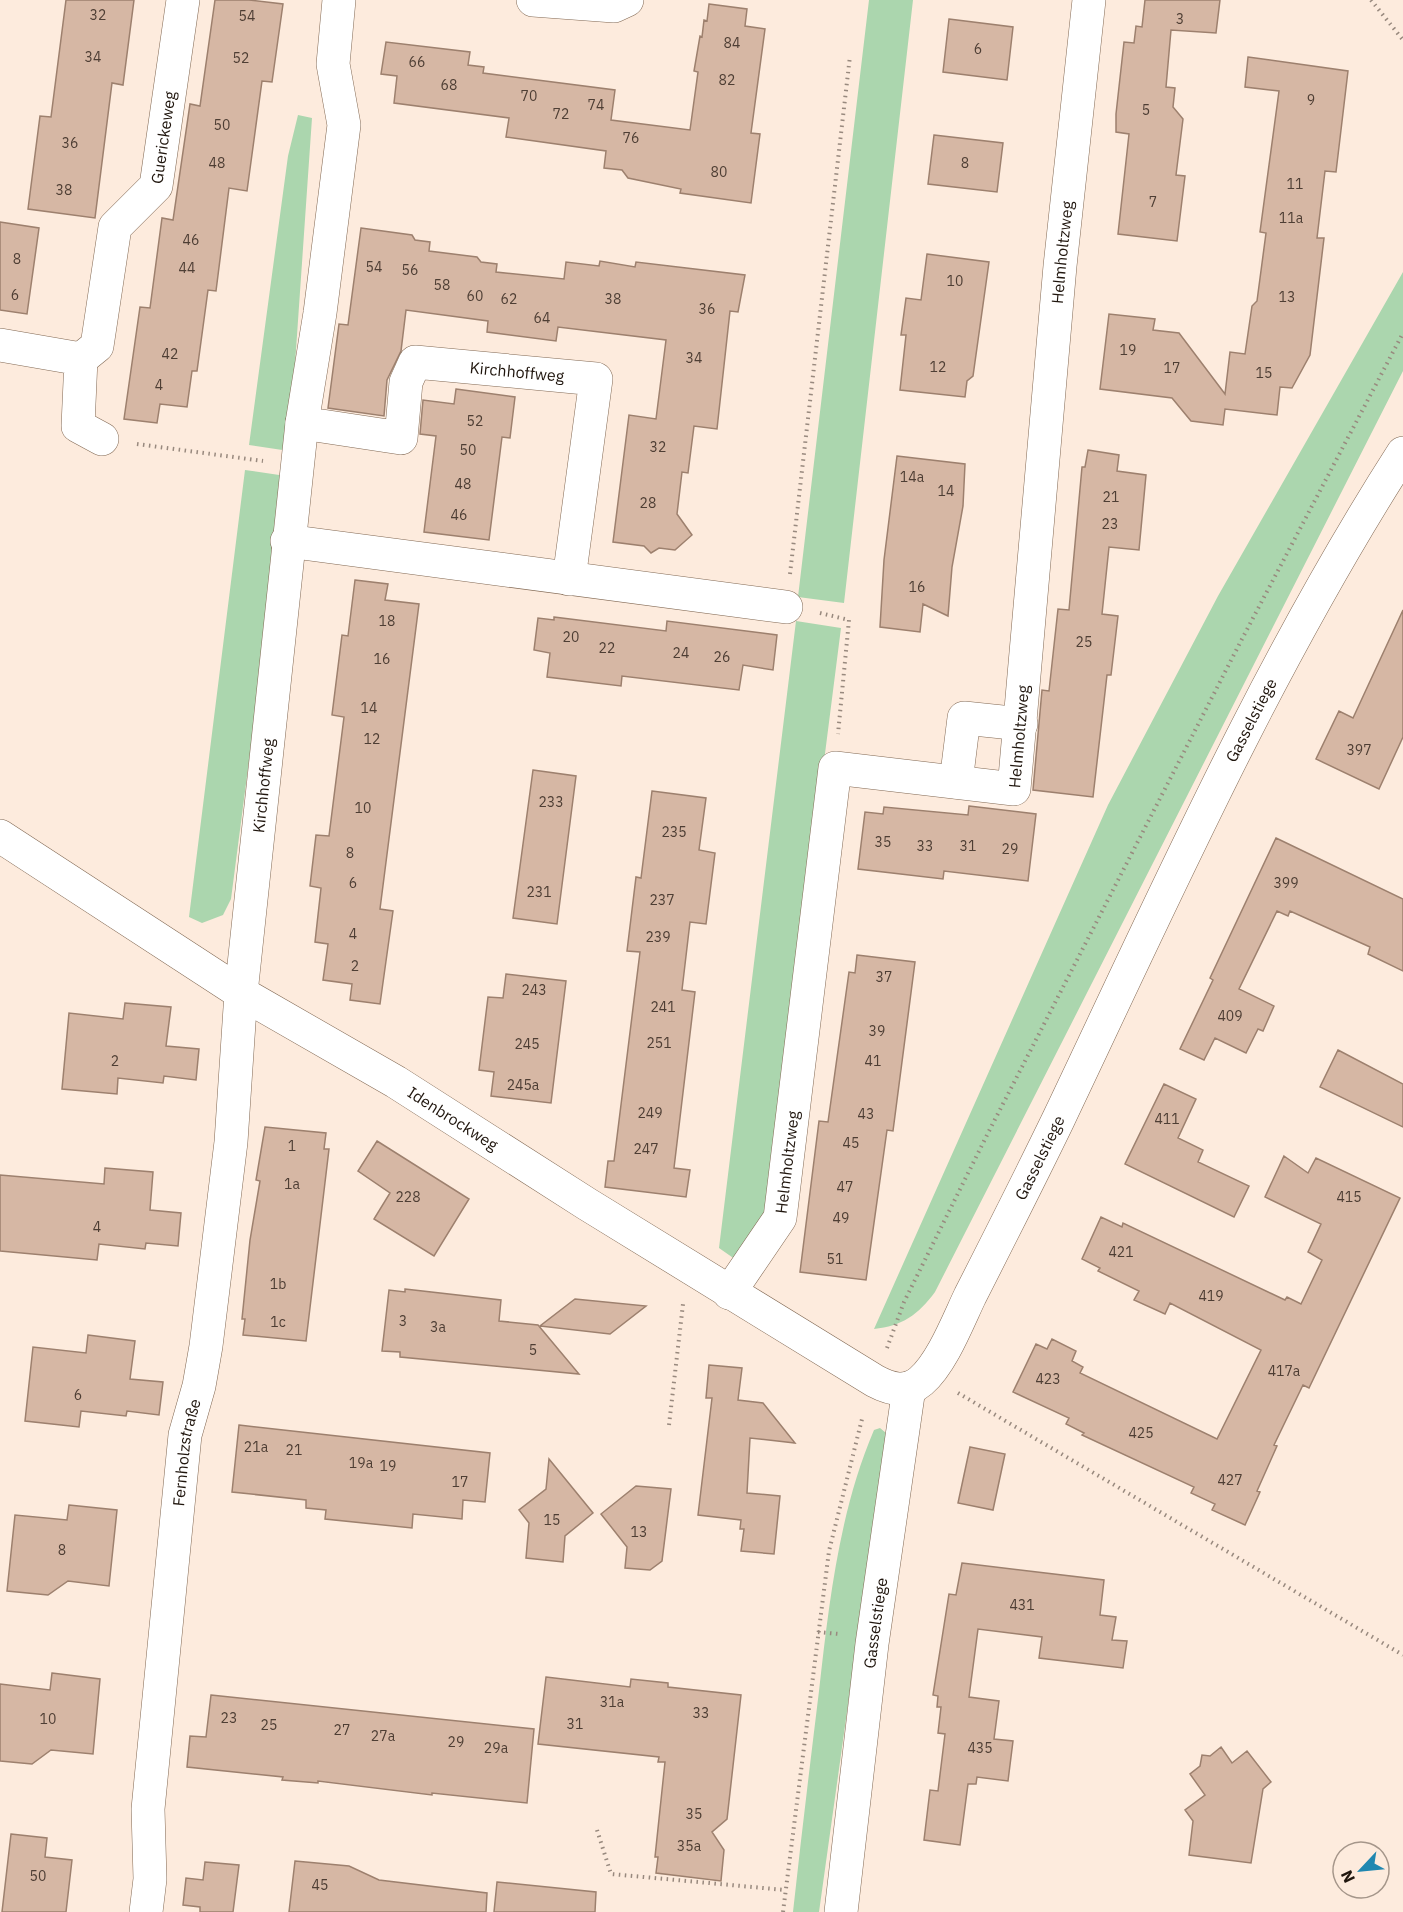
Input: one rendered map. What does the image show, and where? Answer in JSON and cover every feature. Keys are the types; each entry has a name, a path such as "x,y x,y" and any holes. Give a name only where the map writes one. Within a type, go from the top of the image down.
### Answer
{"street":[{"name":"Guerickeweg","path":"81,359 97,346 115,227 156,186 183,0"},
{"name":"Kirchhoffweg","path":"241,993 287,541 344,125 333,64 339,0"},
{"path":"533,0 614,6 627,0"},
{"name":"Helmholtzweg","path":"729,1293 780,1218 835,768 1014,789 1060,266 1089,0"},
{"path":"0,345 81,359 78,426 102,439"},
{"name":"Kirchhoffweg","path":"302,423 401,438 406,382 415,362 596,380 569,579"},
{"name":"Gasselstiege","path":"840,1912 873,1637 917,1382 946,1344 1042,1153 1205,809 1308,611 1403,453"},
{"path":"287,541 786,608"},
{"path":"956,782 964,718 1021,724"},
{"name":"Idenbrockweg","path":"0,836 241,993 396,1082 729,1293 875,1381 899,1390 917,1382"},
{"name":"Fernholzstraße","path":"146,1912 150,1879 148,1809 185,1435 199,1386 206,1346 231,1142 241,993"}],"path":[{"path":"1371,0 1403,40"},
{"path":"835,768 849,620 786,608 850,56"},
{"path":"783,1912 829,1551 858,1429 904,1302 1231,661 1403,333"},
{"path":"102,439 297,467"},
{"path":"669,1425 687,1266"},
{"path":"917,1382 1403,1655"},
{"path":"597,1830 611,1874 785,1890"}],"green space":[{"path":"869,0 913,0 844,603 798,597"},
{"path":"298,115 312,118 289,451 249,445 288,156"},
{"path":"1403,272 1403,371 935,1292 909,1318 893,1325 874,1329 1108,805 1218,596"},
{"path":"245,470 286,476 231,899 223,915 202,923 189,917"},
{"path":"796,621 841,628 766,1217 739,1262 719,1248"},
{"path":"880,1428 886,1433 819,1912 793,1912 837,1558 862,1461 874,1430"}],"building":[{"path":"66,0 134,0 123,85 112,83 95,218 28,209 40,116 51,117"},
{"path":"215,0 249,0 283,4 272,82 262,81 247,191 229,188 216,291 208,290 197,371 192,371 187,407 160,404 157,423 124,419 140,307 150,308 162,218 173,220 190,104 200,106"},
{"path":"1145,0 1220,0 1216,33 1171,30 1166,87 1175,88 1173,107 1183,119 1176,175 1185,176 1177,241 1118,234 1129,134 1116,132 1124,42 1134,43 1136,26 1142,27"},
{"path":"709,4 747,9 745,26 765,29 751,133 760,134 751,203 680,193 681,189 628,178 622,170 604,168 606,151 506,137 509,118 394,103 397,76 381,74 386,42 470,52 468,65 484,67 483,73 615,90 611,120 690,130 698,72 694,71"},
{"path":"949,19 1013,27 1007,80 943,72"},
{"path":"1248,57 1348,71 1336,172 1325,171 1317,238 1324,238 1310,355 1292,388 1280,387 1277,415 1225,409 1223,425 1191,421 1172,398 1100,389 1109,314 1155,319 1153,330 1179,333 1225,394 1230,352 1245,354 1252,306 1257,301 1266,233 1260,232 1279,91 1245,87"},
{"path":"934,135 1003,143 997,192 928,184"},
{"path":"0,222 39,228 27,314 0,310"},
{"path":"361,228 412,235 415,240 430,242 429,251 477,257 481,262 497,264 496,272 564,279 566,262 599,266 600,261 635,267 636,262 745,275 738,312 730,311 717,429 694,426 688,473 682,472 677,514 692,535 675,550 659,548 651,553 644,546 613,542 629,415 656,419 666,340 558,327 556,341 487,332 488,321 406,310 401,351 387,380 384,416 328,408 339,324 348,325"},
{"path":"927,254 989,262 973,376 967,381 965,397 900,390 906,335 901,335 906,298 921,300"},
{"path":"456,389 515,397 510,438 502,437 489,540 424,532 436,436 420,434 423,400 454,404"},
{"path":"1088,450 1119,455 1117,471 1146,475 1139,550 1109,547 1102,614 1118,616 1111,675 1107,675 1093,797 1033,790 1042,690 1049,691 1058,609 1069,610 1082,467 1085,467"},
{"path":"897,456 965,464 963,506 952,567 948,616 923,604 920,632 880,627 884,560"},
{"path":"355,580 388,584 385,600 419,604 380,909 393,911 380,1004 350,1000 352,984 323,980 328,944 315,942 321,888 310,886 316,835 329,836 344,717 332,715 342,635 348,636"},
{"path":"1403,610 1403,737 1379,789 1316,759 1339,711 1353,718"},
{"path":"554,617 666,631 667,621 777,635 773,670 743,665 739,690 622,676 621,686 547,677 550,653 534,650 538,618 554,620"},
{"path":"533,770 576,776 557,924 513,918"},
{"path":"652,791 706,798 699,850 715,853 706,924 690,922 682,990 695,992 674,1168 690,1170 686,1197 605,1187 608,1161 614,1161 640,952 627,951 636,877 641,878"},
{"path":"969,806 1036,814 1028,881 944,871 943,879 858,869 865,812 883,814 884,807 968,815"},
{"path":"1276,838 1403,899 1403,971 1368,954 1370,947 1290,911 1288,916 1277,911 1239,989 1274,1006 1263,1031 1258,1029 1246,1053 1215,1038 1204,1060 1180,1049 1213,980 1210,978"},
{"path":"857,955 915,962 893,1131 887,1130 866,1280 800,1272 819,1121 828,1122 849,972 855,973"},
{"path":"506,974 566,981 551,1103 491,1096 494,1072 479,1070 488,997 503,998"},
{"path":"125,1003 171,1007 166,1046 199,1049 196,1080 164,1076 163,1083 118,1078 117,1094 62,1089 69,1013 123,1019"},
{"path":"1338,1050 1403,1084 1403,1127 1320,1087"},
{"path":"1164,1084 1196,1099 1178,1138 1203,1150 1198,1162 1249,1186 1234,1217 1125,1164"},
{"path":"265,1127 326,1133 324,1149 329,1149 306,1341 243,1335 245,1319 242,1319 250,1240 260,1181 256,1180"},
{"path":"377,1141 469,1199 434,1256 374,1219 390,1193 358,1171"},
{"path":"1284,1156 1308,1173 1316,1158 1400,1198 1309,1388 1303,1385 1274,1445 1277,1446 1245,1525 1212,1510 1215,1504 1191,1493 1194,1487 1082,1435 1084,1433 1066,1424 1069,1418 1013,1392 1036,1344 1047,1349 1052,1339 1076,1351 1072,1361 1083,1367 1080,1373 1217,1439 1261,1350 1170,1303 1165,1314 1134,1300 1139,1291 1098,1271 1100,1268 1082,1259 1101,1217 1122,1227 1123,1223 1285,1300 1287,1297 1301,1304 1322,1260 1308,1252 1321,1224 1265,1197"},
{"path":"105,1168 153,1172 150,1210 181,1213 178,1246 146,1243 145,1249 99,1244 97,1260 0,1251 0,1175 104,1184"},
{"path":"405,1289 501,1300 499,1321 538,1325 579,1374 400,1357 400,1352 382,1351 389,1290 405,1292"},
{"path":"575,1299 646,1306 610,1334 540,1326"},
{"path":"88,1335 135,1341 130,1379 163,1382 159,1415 127,1411 126,1416 81,1411 79,1427 25,1421 33,1347 86,1353"},
{"path":"709,1365 742,1368 738,1400 763,1403 795,1443 750,1438 747,1493 780,1496 774,1554 741,1551 744,1529 740,1529 741,1520 698,1515 712,1398 706,1398"},
{"path":"239,1425 490,1453 485,1502 463,1500 462,1519 413,1514 412,1528 325,1519 326,1510 306,1508 306,1500 232,1492"},
{"path":"970,1447 1005,1454 993,1510 958,1503"},
{"path":"549,1459 593,1513 565,1536 563,1562 526,1558 529,1523 519,1510 546,1489"},
{"path":"636,1486 671,1489 662,1561 650,1570 625,1568 627,1547 601,1514"},
{"path":"69,1505 117,1510 109,1586 68,1581 48,1595 7,1591 15,1515 67,1520"},
{"path":"962,1563 1104,1580 1100,1615 1116,1617 1112,1640 1127,1641 1123,1668 1039,1658 1042,1637 978,1629 969,1697 999,1701 994,1739 1013,1741 1008,1781 977,1777 976,1784 968,1784 960,1845 924,1840 930,1790 938,1791 945,1734 938,1733 941,1707 937,1707 938,1696 933,1695 949,1594 956,1595"},
{"path":"52,1673 100,1679 93,1754 51,1750 32,1764 0,1761 0,1684 50,1690"},
{"path":"546,1677 630,1687 631,1679 668,1683 668,1687 741,1695 727,1819 712,1832 724,1850 721,1881 656,1873 658,1857 655,1857 665,1762 658,1762 659,1757 538,1744"},
{"path":"211,1695 534,1729 527,1803 432,1793 432,1795 318,1781 318,1783 282,1780 283,1777 187,1767 190,1736 206,1737"},
{"path":"1221,1747 1232,1763 1247,1751 1271,1782 1263,1789 1251,1863 1189,1855 1193,1821 1185,1810 1205,1795 1190,1774 1200,1766 1202,1755 1210,1756"},
{"path":"11,1834 47,1838 45,1857 72,1860 66,1912 2,1912"},
{"path":"295,1861 349,1866 379,1880 487,1893 486,1912 289,1912"},
{"path":"205,1862 239,1865 233,1912 200,1912 200,1907 183,1905 186,1878 203,1880"},
{"path":"497,1882 596,1892 595,1912 494,1912"}]}
